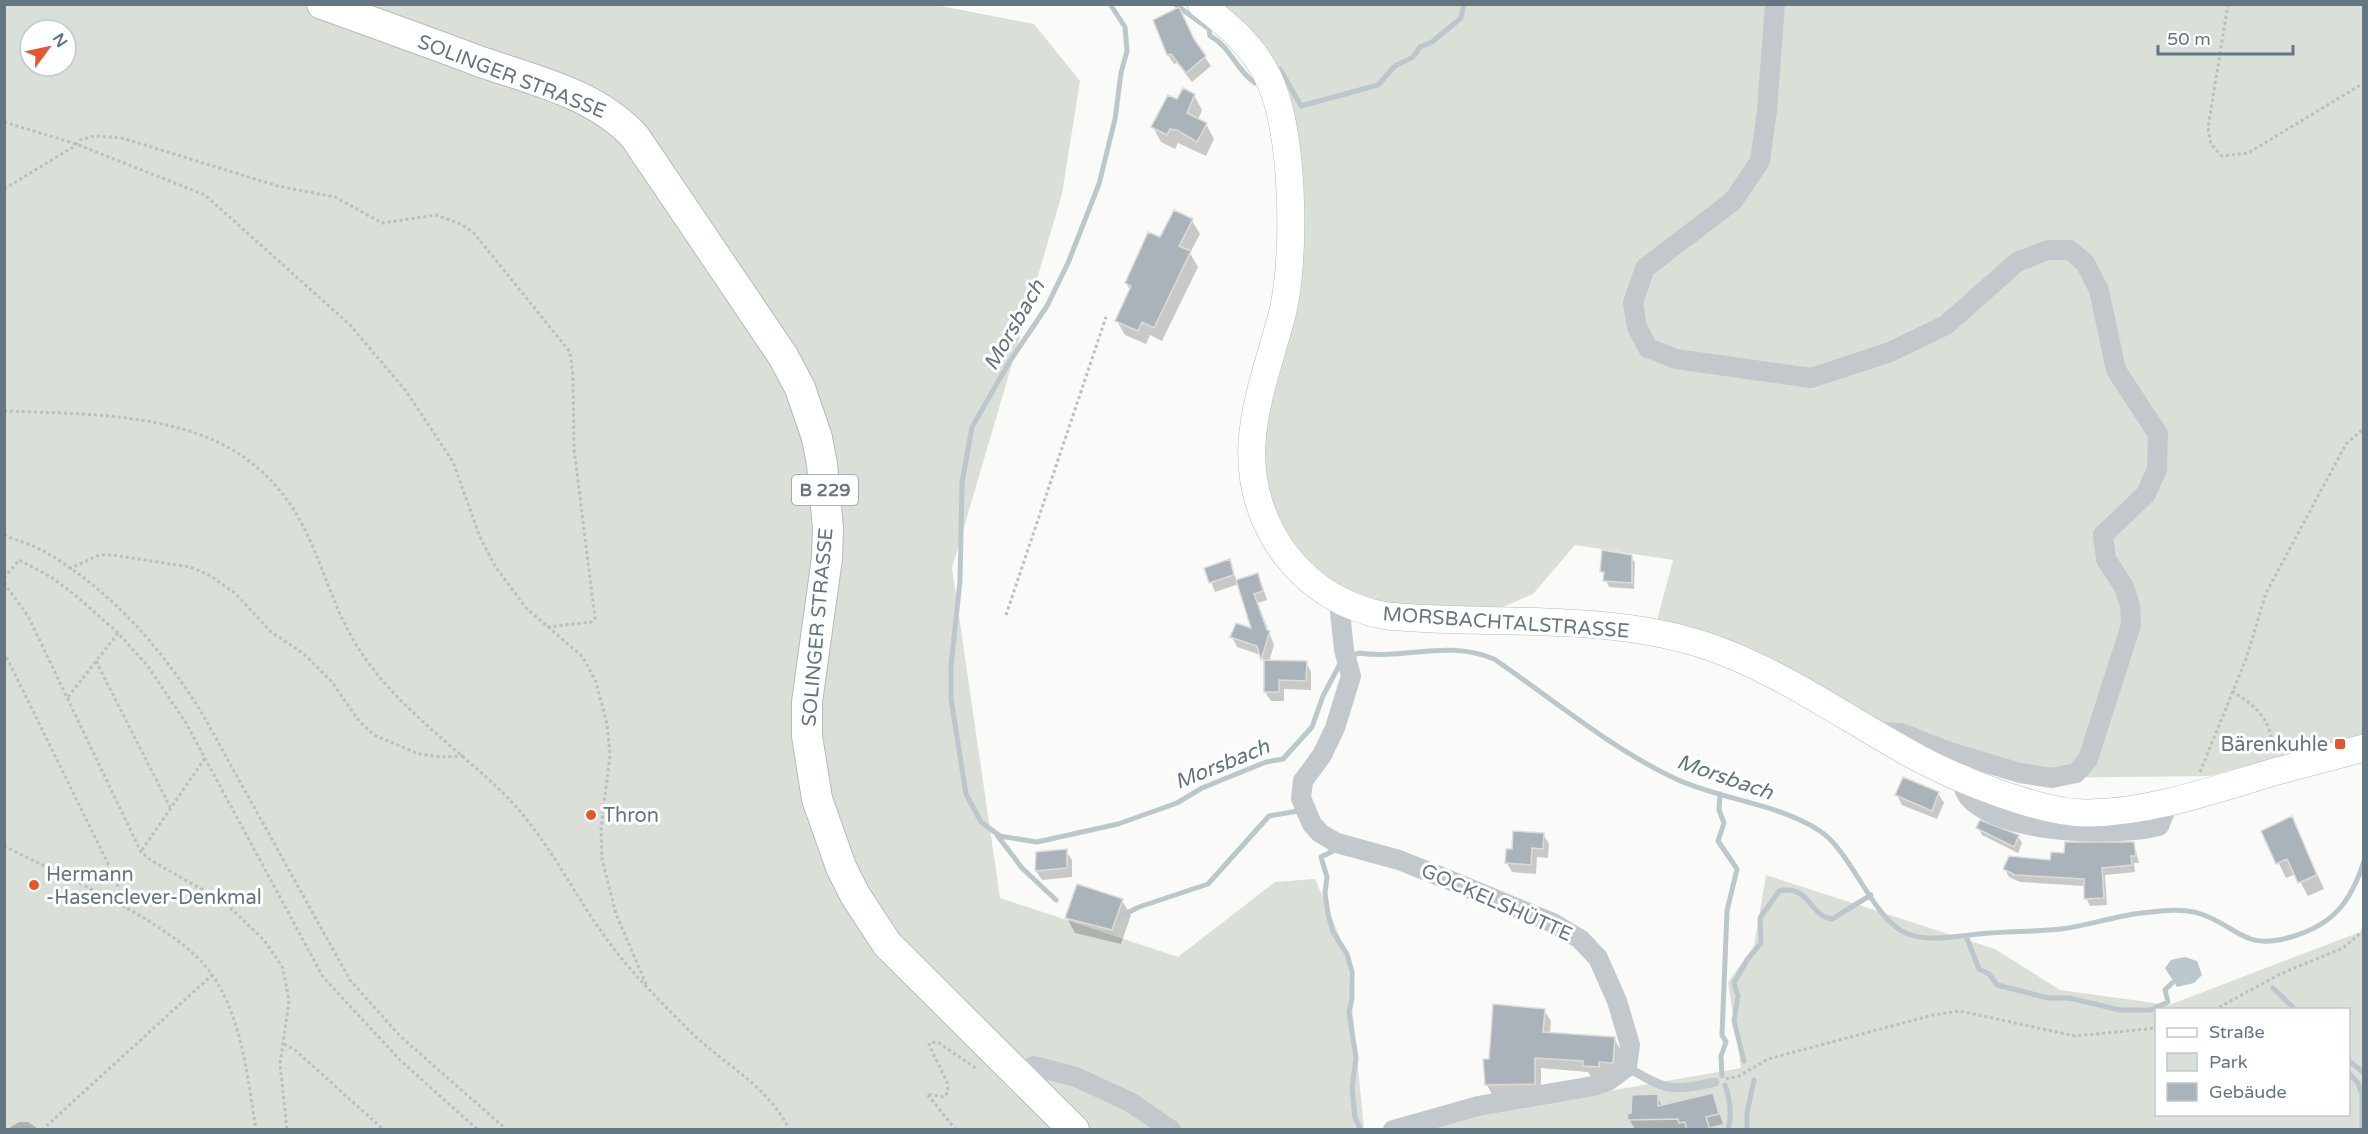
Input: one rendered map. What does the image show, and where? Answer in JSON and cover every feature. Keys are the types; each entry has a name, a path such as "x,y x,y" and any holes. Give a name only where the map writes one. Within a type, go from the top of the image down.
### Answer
{"main road":[{"name":"SOLINGER STRASSE","path":"322,4 544,84 604,109 620,120 635,137 760,320 800,388 817,438 827,500 827,558 807,702 810,763 826,830 855,895 886,944 1074,1130"},
{"name":"MORSBACHTALSTRASSE","path":"1201,4 1233,30 1258,59 1275,93 1286,149 1290,265 1283,308 1257,402 1252,447 1254,483 1267,524 1284,555 1307,580 1339,602 1370,613 1404,617 1598,624 1666,635 1704,645 1788,682 1919,758 1960,777 2022,800 2069,812 2100,812 2176,801 2353,751"}],"street":[{"path":"1775,4 1767,110 1760,161 1733,201 1645,268 1633,303 1637,327 1648,348 1676,359 1811,378 1890,352 1946,325 2017,262 2048,250 2070,250 2085,263 2099,290 2116,370 2158,435 2157,469 2146,494 2103,535 2106,560 2124,587 2130,605 2131,625 2088,759 2076,773 2052,778 2020,773 1947,751 1901,733 1875,732"},
{"name":"GOCKELSHÜTTE","path":"1339,602 1347,657 1348,688 1335,728 1322,755 1303,781 1300,790 1304,808 1312,824 1320,833 1337,843 1399,860 1553,923 1580,939 1598,958 1617,1001 1630,1045 1627,1067"},
{"path":"1017,1074 1034,1066 1076,1077 1130,1102 1171,1130"},
{"path":"1393,1130 1478,1106 1593,1086 1608,1081 1627,1067"}],"lane":[{"path":"1627,1067 1662,1087 1678,1090 1714,1082"}],"path":[{"path":"2228,4 2208,128 2211,144 2222,156 2248,153 2364,83"},
{"path":"4,122 76,144 205,195 349,324 389,368 444,445 460,479 484,548 518,598 547,627 583,657 592,673 602,702 610,755 601,829 602,859 616,914 646,984"},
{"path":"4,189 80,140 106,135 135,141 278,186 335,197 382,223 423,215 448,218 461,224 480,239 530,306 564,343 572,364 573,449 596,610 595,618 591,622 547,627"},
{"path":"1006,615 1106,317"},
{"path":"4,411 166,424 213,439 244,457 278,486 295,508 354,641 365,658 405,704 510,800 535,830 615,951 695,1036 762,1093 790,1130"},
{"path":"2176,801 2232,691 2266,593 2346,444 2364,428"},
{"path":"4,535 47,553 129,618 183,683 350,980 400,1036 507,1130"},
{"path":"69,569 92,558 113,555 181,565 209,575 235,593 271,632 304,654 332,682 359,721 374,735 419,754 441,757 463,756"},
{"path":"4,578 19,560 51,577 118,633 160,684 205,758 323,977 400,1060 478,1130"},
{"path":"4,583 27,616 141,852 152,861 224,902 252,927 274,952 283,968 289,1001 285,1044 280,1064 286,1130"},
{"path":"68,697 118,633"},
{"path":"4,652 26,691 116,880 124,908"},
{"path":"96,661 170,807"},
{"path":"2232,691 2257,708 2272,735"},
{"path":"141,852 205,758"},
{"path":"4,846 124,908 179,941 213,974 233,1017 256,1130"},
{"path":"2218,1008 2280,974 2343,948 2364,930"},
{"path":"42,1130 213,974"},
{"path":"1714,1082 1739,1076 1768,1059 1960,1011 2075,1036 2155,1028"},
{"path":"956,1130 927,1094 944,1097 948,1092 947,1082 929,1045 931,1042 939,1043 979,1071"},
{"path":"285,1044 295,1050 384,1130"},
{"path":"21,1130 27,1130"}],"green space":[{"path":"931,4 1034,24 1080,81 1062,194 952,568 1000,898 1178,957 1275,882 1315,879 1347,954 1364,1129 5,1130 5,5"},
{"path":"1209,5 2363,5 2363,737 2209,776 2023,778 1859,724 1655,628 1673,560 1575,545 1533,594 1487,614 1355,599 1322,584 1277,530 1260,467 1277,363 1286,118"},
{"path":"1766,875 1995,949 2060,990 2169,1005 2363,931 2363,1129 1386,1130 1741,1068 1728,982 1754,946"}],"shaded area":[{"path":"2185,957 2197,961 2202,975 2194,983 2177,987 2165,968 2171,960"}],"building":[{"path":"1179,7 1194,39 1206,56 1186,73 1171,54 1167,55 1153,20"},
{"path":"1183,88 1195,94 1187,113 1207,123 1197,142 1177,130 1170,129 1167,135 1151,127 1168,95 1177,99"},
{"path":"1174,210 1193,219 1179,246 1191,251 1154,328 1142,322 1138,331 1115,321 1131,286 1125,283 1148,232 1160,237"},
{"path":"1602,550 1632,555 1632,583 1603,581 1604,572 1600,572"},
{"path":"1230,559 1234,575 1209,583 1204,568"},
{"path":"1258,573 1263,591 1254,594 1267,630 1270,631 1261,660 1257,646 1230,637 1236,623 1251,628 1236,580"},
{"path":"1264,660 1307,661 1306,681 1279,680 1279,692 1264,692"},
{"path":"1903,777 1939,792 1932,811 1895,795"},
{"path":"2292,816 2317,875 2298,883 2287,859 2276,864 2261,831"},
{"path":"1980,820 2019,835 2014,847 1976,828"},
{"path":"1513,831 1544,833 1543,849 1532,848 1531,865 1505,863 1506,849 1512,849"},
{"path":"2065,842 2134,842 2136,856 2131,856 2132,865 2102,868 2104,898 2084,899 2084,879 2015,875 2003,869 2009,856 2050,860 2051,852 2064,853"},
{"path":"1067,849 1067,868 1035,871 1036,852"},
{"path":"1077,884 1123,899 1112,930 1065,918"},
{"path":"1493,1004 1545,1009 1543,1032 1615,1037 1613,1063 1599,1062 1599,1067 1583,1066 1583,1061 1535,1058 1535,1084 1485,1085 1483,1059 1489,1059"},
{"path":"1713,1093 1719,1114 1706,1117 1710,1130 1687,1130 1685,1122 1679,1123 1678,1119 1628,1120 1627,1114 1631,1113 1632,1095 1658,1094 1658,1106"}],"waterway":[{"name":"Morsbach","path":"1110,4 1125,27 1127,51 1121,73 1115,119 1099,184 1068,263 1047,306 1010,361 972,427 962,483 960,581 951,665 951,699 966,794 981,822 1000,836 1037,842 1118,824 1177,803 1202,788 1266,762 1283,759 1312,727 1323,696 1341,662"},
{"path":"1175,4 1209,29 1210,36 1223,46 1248,78 1255,83"},
{"path":"1280,69 1301,106 1378,85 1395,66 1413,57 1420,47 1432,42 1461,18 1464,4"},
{"name":"Morsbach","path":"1349,657 1359,653 1393,654 1443,650 1476,653 1494,659 1605,738 1652,767 1694,786 1786,814 1820,831 1843,855 1884,916 1908,934 1925,938 2061,929 2128,915 2176,910 2189,911 2214,919 2251,939 2275,941 2306,932 2318,926 2338,910 2353,888 2364,861"},
{"path":"1720,794 1719,810 1724,823 1718,841 1737,869 1727,911 1722,1035 1726,1042 1721,1056 1722,1076"},
{"path":"1119,917 1139,907 1208,884 1269,816 1298,811 1300,816"},
{"path":"997,835 1022,868 1056,900"},
{"path":"1330,848 1333,851 1321,857 1327,877 1325,893 1328,914 1333,932 1347,954 1352,972 1352,998 1349,1012 1356,1058 1352,1088 1355,1118 1361,1130"},
{"path":"1744,1061 1734,1021 1738,996 1734,983 1747,960 1761,943 1760,918 1779,891 1797,892 1824,917 1832,919 1871,895"},
{"path":"1966,936 1979,969 1989,974 1997,985 2048,998 2069,998 2120,1010 2150,1010 2168,1002 2165,990 2172,983"},
{"path":"2273,988 2294,1008"},
{"path":"2350,1062 2364,1073"},
{"path":"2350,1074 2358,1083 2362,1095 2362,1130"},
{"path":"1747,1130 1747,1113 1754,1080"},
{"path":"1725,1085 1730,1107 1728,1130"}],"place":[{"name":"Bärenkuhle","path":"2340,744"},
{"name":"Thron","path":"591,815"},
{"name":"Hermann -Hasenclever-Denkmal","path":"34,885"}]}
